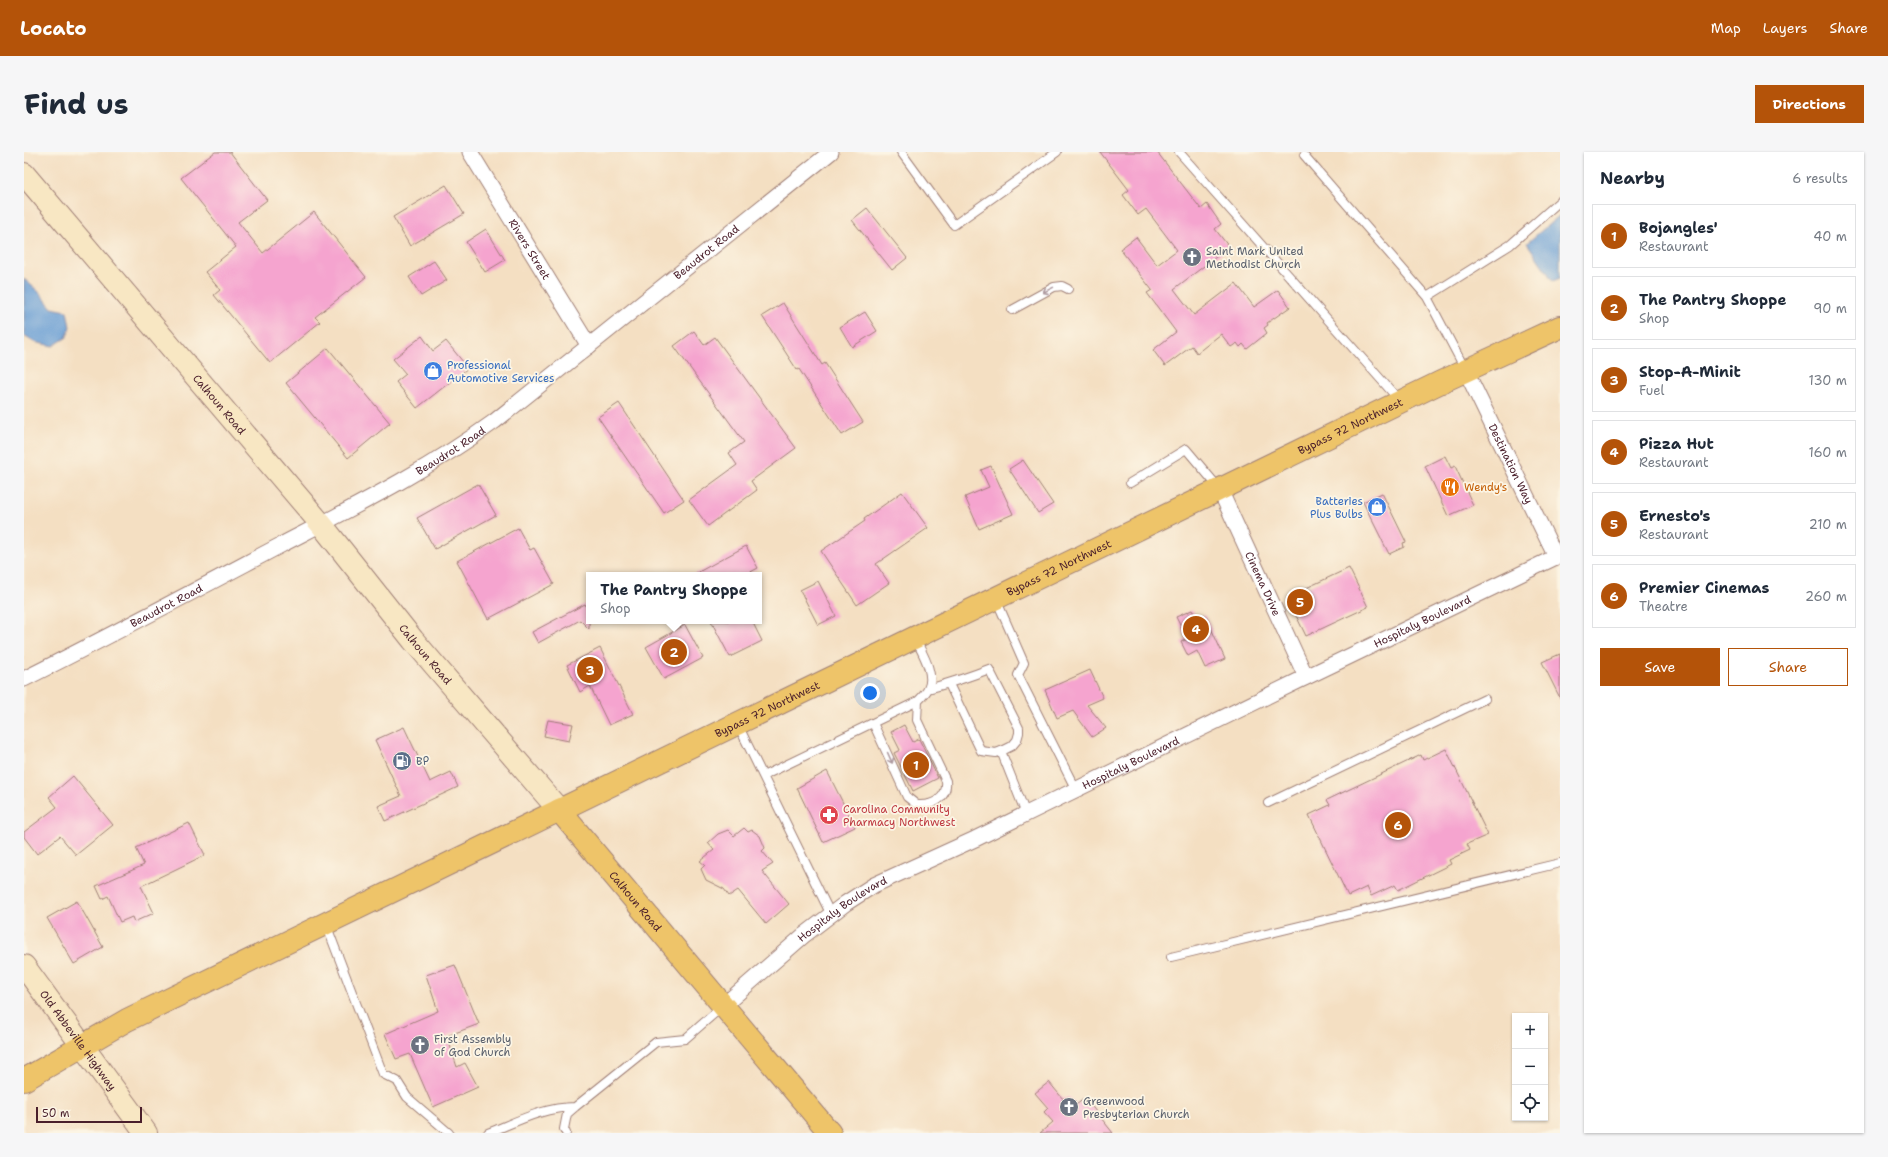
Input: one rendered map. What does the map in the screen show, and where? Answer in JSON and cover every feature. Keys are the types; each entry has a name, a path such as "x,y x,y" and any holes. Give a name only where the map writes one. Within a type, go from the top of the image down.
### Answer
{"main road":[{"name":"Calhoun Road","path":"24,174 321,524 413,640 559,810 830,1133"},
{"name":"Bypass 72 Northwest","path":"24,1080 127,1020 1400,402 1560,327"},
{"name":"Old Abbeville Highway","path":"24,966 146,1133"}],"street":[{"name":"Rivers Street","path":"470,152 588,346"},
{"name":"Beaudrot Road","path":"24,680 321,524 430,465 464,444 495,421 831,152"},
{"name":"Destination Way","path":"1466,371 1558,556"},
{"name":"Cinema Drive","path":"1220,490 1306,677"},
{"name":"Hospitaly Boulevard","path":"723,1006 804,936 874,885 935,858 1558,556"}],"lane":[{"path":"901,152 954,225 1057,152"},
{"path":"1179,152 1400,402"},
{"path":"1304,153 1427,297 1466,371"},
{"path":"1427,297 1510,245 1560,201"},
{"path":"1012,310 1054,287 1062,286 1068,290"},
{"path":"1130,483 1186,449 1220,490"},
{"path":"996,599 1024,663 1018,675 1076,790"},
{"path":"763,776 918,701 928,689 931,679 929,670 915,638"},
{"path":"928,689 949,684 958,682 989,669 1019,728 1017,740 1012,746 1001,751 990,753 981,750 949,684"},
{"path":"1268,803 1485,699"},
{"path":"874,723 907,796 917,804 931,804 944,795 947,788 946,781 917,720 918,701"},
{"path":"738,723 831,915"},
{"path":"1001,751 1026,814"},
{"path":"1171,957 1560,864"},
{"path":"326,924 383,1074 397,1081 407,1097 449,1133"},
{"path":"566,1133 564,1129 567,1114 575,1107 656,1042 685,1039 723,1006"},
{"path":"488,1133 545,1110 558,1107 575,1107"}],"water":[{"path":"1560,215 1560,278 1553,281 1527,243"},
{"path":"24,279 39,292 52,308 67,311 70,327 67,337 53,346 34,342 24,336"}],"building":[{"path":"215,152 230,152 267,200 238,222 263,253 314,212 366,277 315,317 320,322 270,363 214,295 220,290 205,272 236,247 181,178"},
{"name":"Saint Mark United Methodist Church","path":"1100,152 1157,152 1201,209 1207,204 1221,224 1215,229 1229,247 1174,289 1194,315 1236,283 1254,307 1278,290 1290,307 1267,323 1268,325 1264,328 1267,333 1247,349 1243,344 1240,347 1237,343 1231,347 1221,334 1197,353 1192,346 1165,366 1153,350 1176,332 1147,293 1152,290 1120,249 1136,237 1157,265 1177,250 1146,209 1138,215 1123,195 1129,190"},
{"path":"446,185 464,214 410,246 393,217"},
{"path":"867,208 907,258 892,270 852,220"},
{"path":"486,229 505,260 485,272 466,242"},
{"path":"434,261 447,280 421,296 409,277"},
{"path":"783,303 822,365 825,363 863,422 842,435 762,316"},
{"path":"865,312 877,331 852,347 840,327"},
{"path":"694,331 704,345 715,337 796,448 751,481 757,490 708,526 689,500 737,465 729,453 744,442 674,346"},
{"name":"Professional Automotive Services","path":"422,336 433,351 446,341 468,368 417,408 396,382 406,374 393,359"},
{"path":"328,348 390,423 348,458 286,383"},
{"path":"619,403 684,500 664,513 598,417"},
{"name":"Wendy's","path":"1445,456 1451,468 1455,466 1473,505 1448,516 1425,466"},
{"path":"1023,460 1053,504 1038,513 1009,469"},
{"path":"991,466 1013,514 979,529 965,497 989,487 981,470"},
{"path":"478,484 496,515 435,549 417,518"},
{"path":"902,492 928,528 876,564 889,583 857,605 821,551 865,521 864,519"},
{"path":"1382,493 1406,542 1403,543 1404,547 1389,554 1363,502"},
{"path":"518,528 530,550 534,548 554,584 488,619 457,561"},
{"path":"746,546 758,568 751,572 698,572"},
{"path":"1349,568 1368,607 1306,636 1287,597"},
{"path":"818,581 836,616 818,625 800,590"},
{"path":"585,604 586,606 586,624 589,624 589,629 580,620 538,643 532,632"},
{"path":"1192,610 1197,619 1205,615 1225,659 1205,668 1197,651 1188,656 1181,642 1187,639 1176,617"},
{"path":"713,624 754,624 762,641 730,657"},
{"path":"685,625 703,658 664,679 646,647"},
{"path":"600,648 633,714 609,725 590,686 580,692 567,665"},
{"path":"1560,654 1560,698 1542,662"},
{"path":"1090,670 1103,698 1087,705 1106,728 1092,737 1073,711 1057,718 1045,690"},
{"path":"548,720 573,724 569,741 544,736"},
{"path":"904,725 913,742 919,739 938,778 913,791 894,753 900,750 891,732"},
{"path":"404,727 430,782 451,772 458,787 385,821 378,806 401,796 375,740"},
{"path":"1446,749 1488,835 1467,844 1470,850 1449,860 1451,864 1398,890 1395,885 1371,896 1367,887 1348,896 1309,815 1330,805 1327,800 1421,755 1423,760"},
{"name":"Carolina Community Pharmacy Northwest","path":"827,771 855,827 823,842 797,788"},
{"path":"73,776 113,825 76,855 60,836 37,854 24,837 24,832 57,807 49,797"},
{"path":"189,823 205,855 141,886 154,913 134,922 132,917 120,922 108,896 102,899 96,886 144,865 136,848"},
{"path":"744,828 748,832 752,830 760,836 765,848 762,851 773,864 762,871 789,904 766,924 738,890 729,896 724,889 706,880 701,869 705,865 700,861 714,850 708,843 718,834 728,830 734,836"},
{"path":"77,901 103,947 74,964 47,918"},
{"name":"First Assembly of God Church","path":"455,965 479,1024 447,1036 457,1067 465,1063 478,1087 433,1107 410,1054 396,1059 385,1034 438,1011 426,975"},
{"name":"Greenwood Presbyterian Church","path":"1049,1082 1063,1099 1069,1097 1076,1105 1085,1098 1113,1133 1040,1133 1053,1122 1044,1112 1048,1108 1035,1093"}],"place":[{"name":"Saint Mark United Methodist Church","path":"1192,257"},
{"name":"Professional Automotive Services","path":"433,371"},
{"name":"Wendy's","path":"1450,487"},
{"name":"Batteries Plus Bulbs","path":"1377,507"},
{"name":"Ernesto's","path":"1300,602"},
{"name":"Pizza Hut","path":"1196,629"},
{"name":"The Pantry Shoppe","path":"674,652"},
{"name":"Stop-A-Minit","path":"590,670"},
{"name":"BP","path":"402,761"},
{"name":"Bojangles'","path":"916,765"},
{"name":"Carolina Community Pharmacy Northwest","path":"829,815"},
{"name":"Premier Cinemas","path":"1398,825"},
{"name":"First Assembly of God Church","path":"420,1045"},
{"name":"Greenwood Presbyterian Church","path":"1069,1107"}]}
